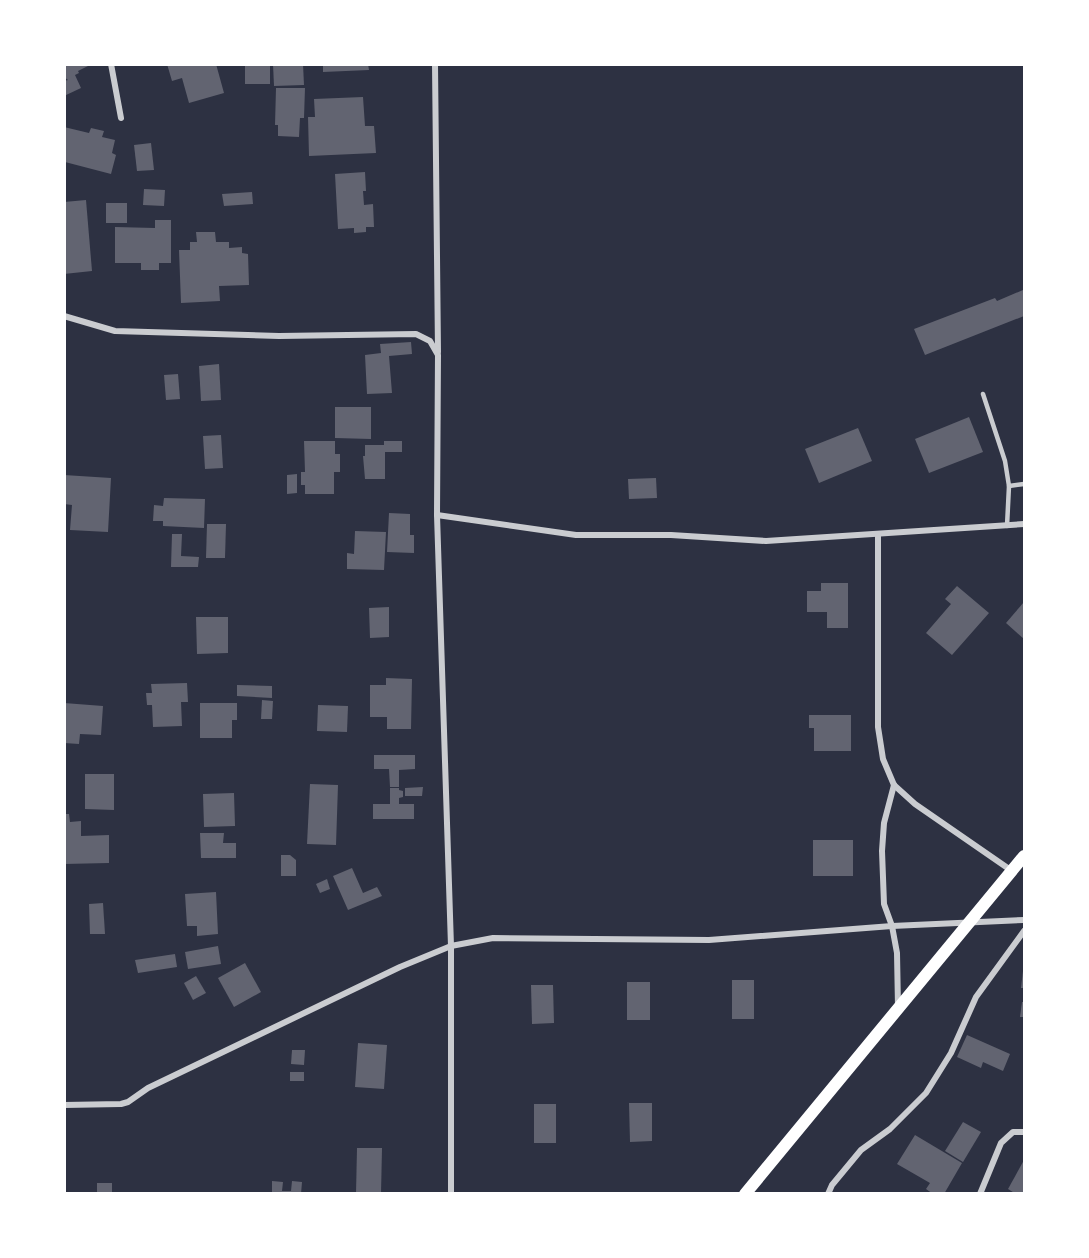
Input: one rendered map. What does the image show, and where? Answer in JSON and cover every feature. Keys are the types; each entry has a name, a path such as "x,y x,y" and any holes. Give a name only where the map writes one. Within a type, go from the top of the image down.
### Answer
{"main road":[{"path":"745,1194 1024,856"}],"street":[{"path":"111,64 122,118"},
{"path":"435,64 437,515 452,946 451,1194"},
{"path":"64,316 116,331 279,336 416,334 430,341 438,355"},
{"path":"437,515 576,535 671,535 766,541 1024,524"},
{"path":"878,535 878,727 883,759 894,785 915,804 1013,871"},
{"path":"894,785 884,823 882,852 884,904 892,926 897,953 898,1010"},
{"path":"64,1105 128,1102 159,1082 400,967 452,946 493,938 709,940 892,926 1024,920"},
{"path":"828,1194 832,1185 861,1150 890,1129 926,1093 951,1053 976,997 1024,931"},
{"path":"980,1194 1001,1143 1013,1132 1024,1131"}],"lane":[{"path":"983,394 1005,461 1009,486 1007,526"},
{"path":"1009,486 1024,484"}],"building":[{"path":"64,64 92,64 75,75 81,88 64,96 64,81 68,80 64,77"},
{"path":"167,64 216,64 224,93 189,103 182,78 172,81"},
{"path":"245,64 270,64 270,84 245,84"},
{"path":"273,64 303,64 304,85 274,86"},
{"path":"323,64 368,64 369,70 323,72"},
{"path":"276,88 305,88 304,118 300,118 299,137 278,136 278,125 275,125"},
{"path":"363,97 365,126 374,126 376,153 309,156 308,117 315,117 314,99"},
{"path":"64,127 89,133 91,128 104,131 102,137 115,140 112,153 116,155 111,174 65,162"},
{"path":"151,143 154,170 137,171 134,145"},
{"path":"365,172 364,205 373,204 374,227 366,227 366,232 354,233 354,228 338,229 335,174"},
{"path":"144,189 165,190 164,206 143,205"},
{"path":"252,192 253,204 224,206 222,194"},
{"path":"86,200 92,271 64,274 64,202"},
{"path":"106,203 127,203 127,223 106,223"},
{"path":"155,220 171,220 171,263 159,263 159,270 141,270 141,263 115,263 115,227 155,228"},
{"path":"196,232 215,232 216,242 229,242 229,248 242,247 242,253 248,254 249,285 219,286 220,301 181,303 179,250 190,250 190,242 197,242"},
{"path":"1023,290 1024,316 925,355 914,329 995,298 997,301"},
{"path":"411,342 412,354 389,356 392,393 367,394 365,355 381,353 380,344"},
{"path":"219,364 221,400 201,401 199,366"},
{"path":"178,374 180,399 166,400 164,375"},
{"path":"335,407 371,407 371,439 335,438"},
{"path":"969,417 983,452 929,473 915,439"},
{"path":"858,428 872,461 819,483 805,449"},
{"path":"221,435 223,468 205,469 203,436"},
{"path":"304,441 335,441 335,454 340,454 340,472 334,472 334,494 305,494 305,485 301,485 301,472 305,472"},
{"path":"384,441 402,441 402,452 385,452 385,479 365,479 363,456 365,456 365,445 384,445"},
{"path":"297,474 297,493 287,494 287,475"},
{"path":"64,475 111,478 108,532 70,530 72,505 64,504"},
{"path":"656,478 657,498 629,499 628,479"},
{"path":"164,498 205,499 204,528 163,526 163,521 153,521 154,505 163,506"},
{"path":"389,513 410,514 410,535 414,535 414,553 387,552"},
{"path":"207,524 226,524 225,558 206,558"},
{"path":"355,531 386,532 384,570 347,569 347,553 354,554"},
{"path":"172,534 182,534 181,556 199,557 198,567 171,567"},
{"path":"821,583 848,583 848,628 827,628 827,612 807,612 807,591 821,591"},
{"path":"957,586 989,613 952,655 926,633 951,604 945,599"},
{"path":"1024,602 1024,639 1006,623"},
{"path":"389,607 389,637 370,638 369,608"},
{"path":"196,617 228,617 228,653 197,654"},
{"path":"386,678 412,679 411,729 387,729 387,717 370,717 370,685 386,685"},
{"path":"187,683 188,702 181,702 182,726 153,727 152,705 147,705 146,693 152,693 151,684"},
{"path":"237,685 272,686 272,698 237,696"},
{"path":"262,700 273,701 272,719 261,719"},
{"path":"64,703 103,706 101,735 80,734 79,744 64,743"},
{"path":"200,703 237,703 237,720 232,720 232,738 200,738"},
{"path":"318,705 348,706 347,732 317,731"},
{"path":"809,715 851,715 851,751 814,751 814,728 809,728"},
{"path":"374,755 415,755 415,769 399,770 399,787 390,787 389,769 374,769"},
{"path":"85,774 114,774 114,810 85,809"},
{"path":"310,784 338,785 336,845 307,844"},
{"path":"423,787 422,796 405,796 405,788"},
{"path":"390,788 399,788 403,791 399,804 414,804 414,819 373,819 373,804 390,804"},
{"path":"234,793 235,826 204,827 203,794"},
{"path":"64,814 69,814 70,822 81,821 81,836 109,835 109,863 64,864"},
{"path":"200,833 224,833 223,843 236,843 236,858 201,858"},
{"path":"813,840 853,840 853,876 813,876"},
{"path":"281,855 290,855 296,860 296,876 281,876"},
{"path":"352,868 363,893 377,887 382,896 348,910 333,876"},
{"path":"327,879 330,889 320,893 316,884"},
{"path":"216,892 218,934 197,936 197,926 187,926 185,894"},
{"path":"103,903 105,934 90,934 89,904"},
{"path":"218,946 221,964 188,969 185,952"},
{"path":"175,954 177,967 138,973 135,960"},
{"path":"245,963 261,992 234,1007 218,978"},
{"path":"1023,971 1024,988 1021,988"},
{"path":"196,976 206,993 193,1000 184,983"},
{"path":"732,980 754,980 754,1019 732,1019"},
{"path":"627,982 650,982 650,1020 627,1020"},
{"path":"531,985 553,985 554,1023 532,1024"},
{"path":"1022,1002 1024,1002 1024,1017 1020,1017"},
{"path":"967,1035 1010,1054 1003,1071 983,1062 981,1068 957,1057"},
{"path":"358,1043 387,1045 384,1089 355,1087"},
{"path":"292,1050 305,1050 304,1065 291,1064"},
{"path":"290,1072 304,1072 304,1081 290,1081"},
{"path":"629,1103 652,1103 652,1141 630,1142"},
{"path":"534,1104 556,1104 556,1143 534,1143"},
{"path":"963,1122 981,1132 963,1162 945,1151"},
{"path":"915,1135 962,1163 944,1194 933,1194 926,1189 930,1183 897,1164"},
{"path":"357,1148 382,1148 381,1194 356,1194"},
{"path":"1024,1160 1024,1194 1016,1194 1008,1189"},
{"path":"272,1181 283,1182 282,1191 291,1191 292,1181 302,1182 301,1194 272,1194"},
{"path":"97,1183 112,1183 112,1194 97,1194"}]}
